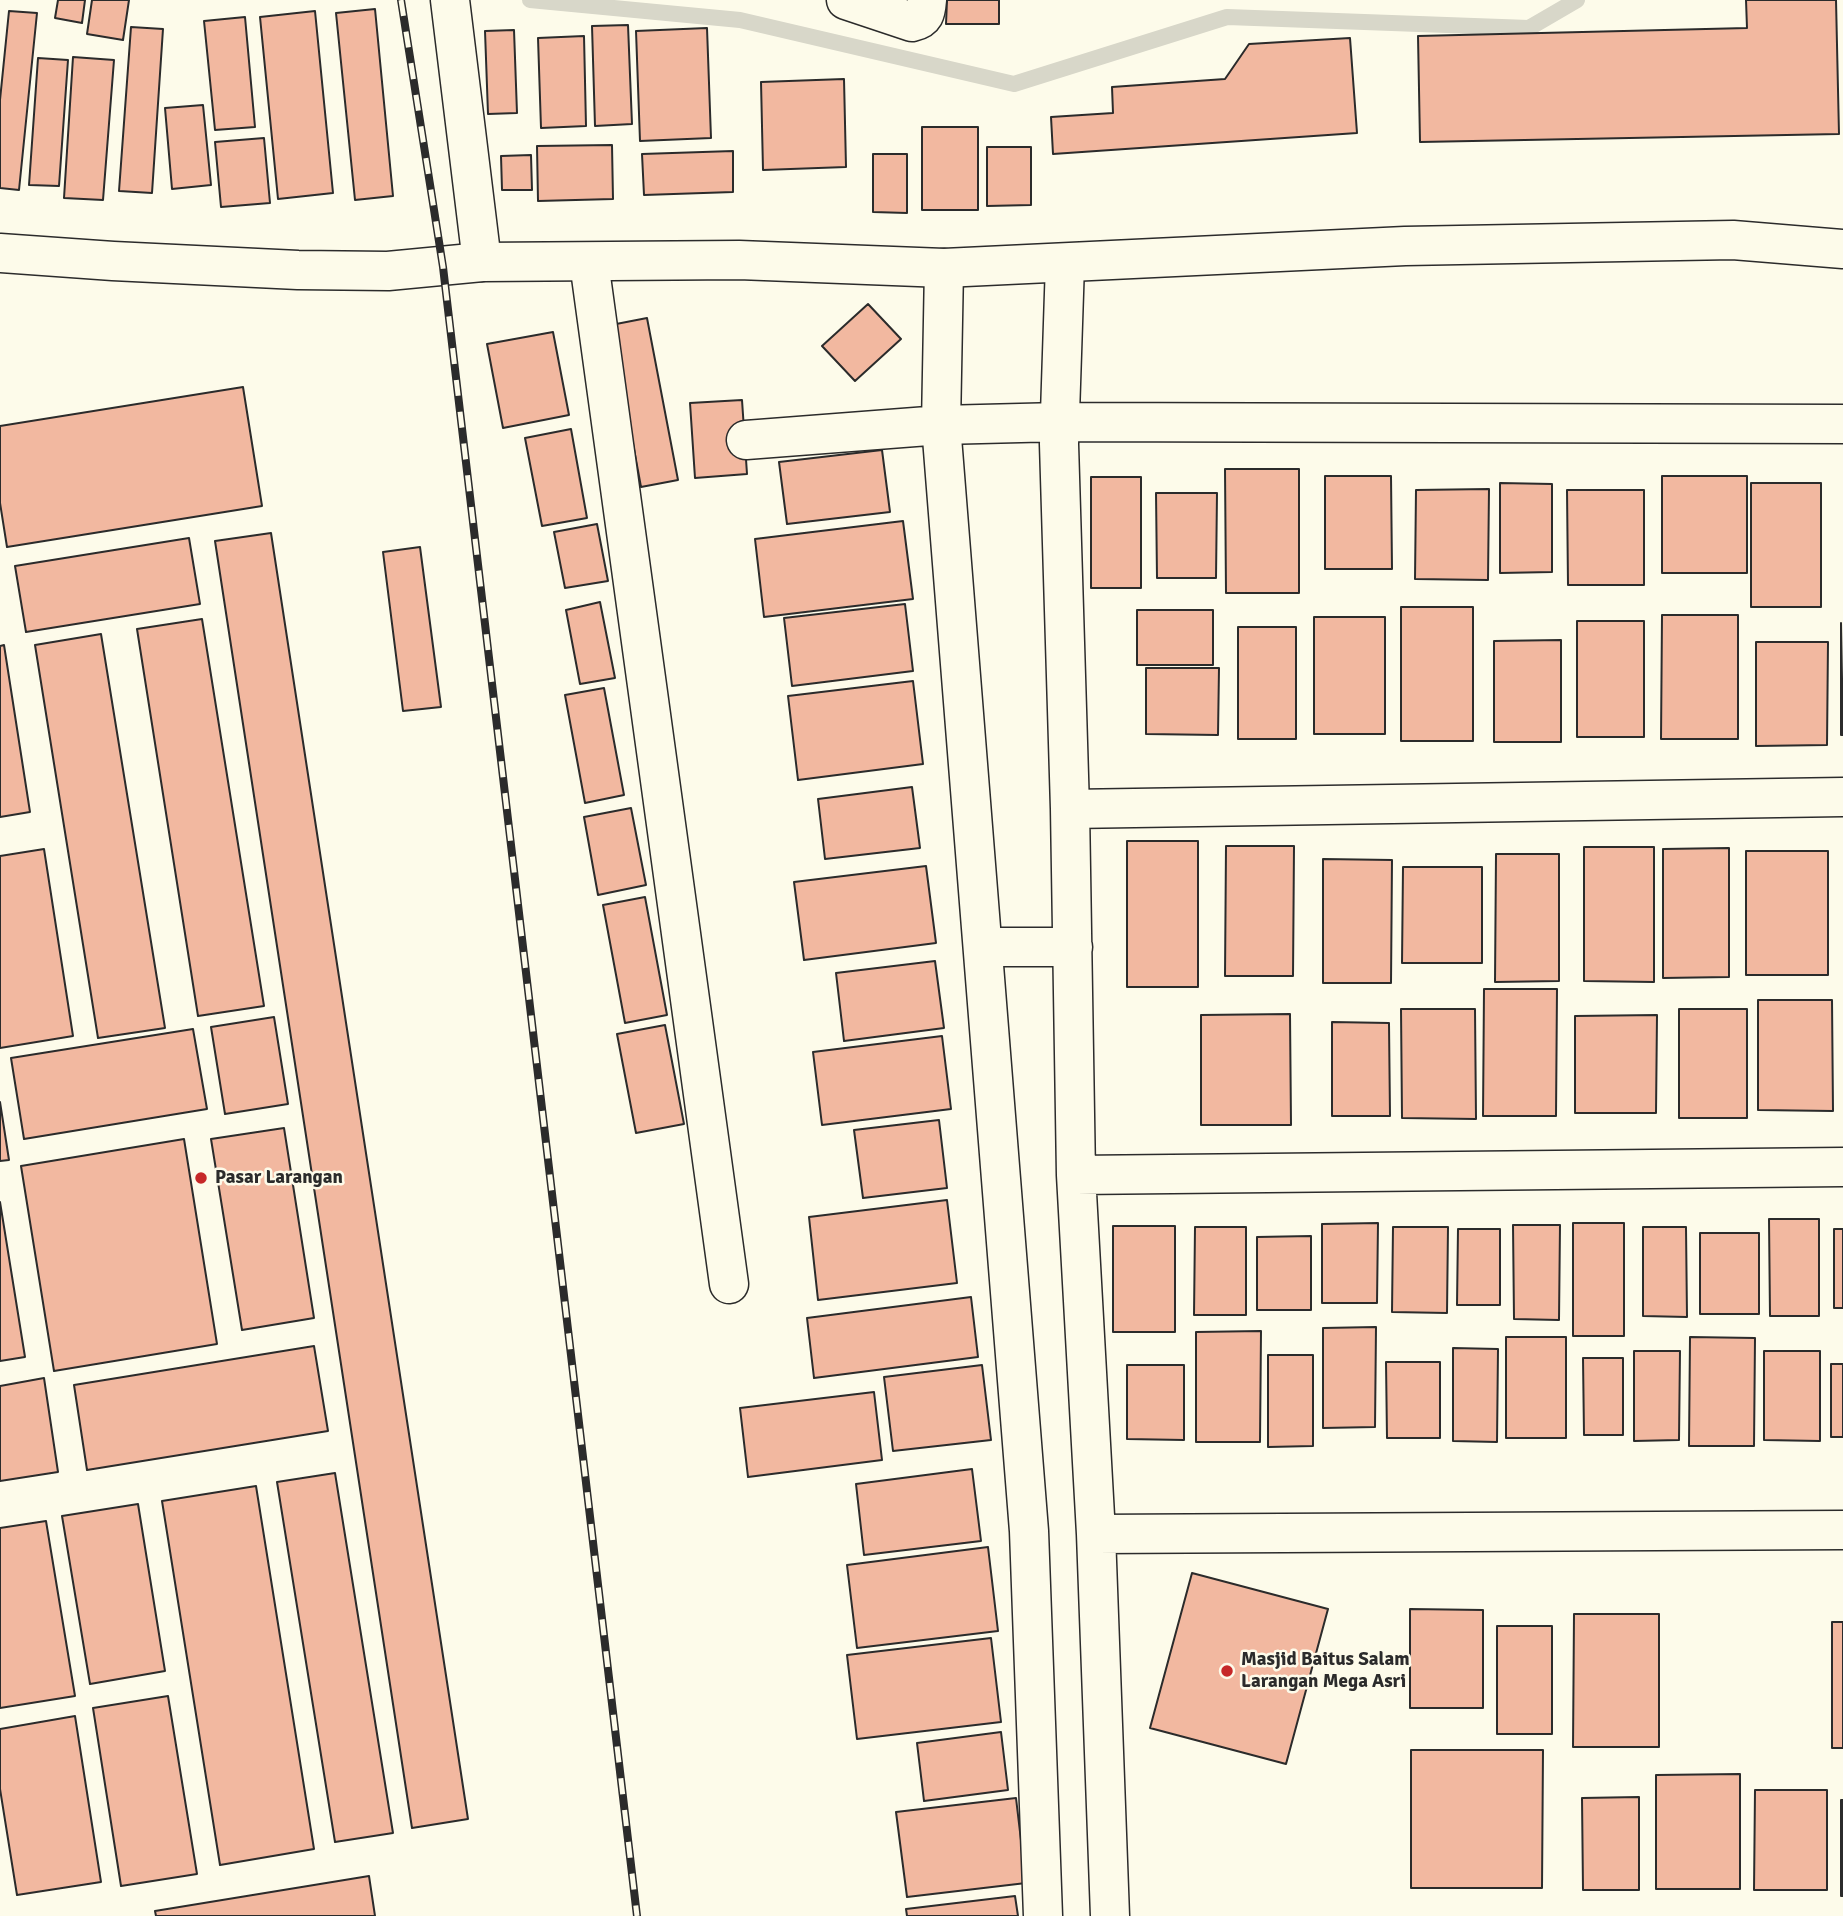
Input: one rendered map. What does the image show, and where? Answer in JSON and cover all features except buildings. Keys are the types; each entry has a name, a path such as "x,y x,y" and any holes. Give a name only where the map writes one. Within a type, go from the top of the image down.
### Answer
{"street":[{"path":"846,0 912,22 920,20 926,14 927,0"},
{"path":"452,15 482,262"},
{"path":"0,253 298,270 388,271 482,262 739,260 944,268 1405,247 1720,240 1843,249"},
{"path":"589,262 729,1284"},
{"path":"1065,264 1059,444 1070,809 1076,1175 1096,1534 1110,1916"},
{"path":"944,268 941,425 1029,1531 1043,1916"},
{"path":"746,440 941,425 1060,422 1843,424"},
{"path":"1070,809 1843,797"},
{"path":"983,947 1073,947"},
{"path":"1076,1175 1843,1167"},
{"path":"1096,1534 1843,1530"}],"waterway":[{"path":"530,0 740,20 1014,84 1227,17 1529,28 1577,0"}],"railway":[{"path":"401,0 443,267 637,1916"}],"place":[{"name":"Pasar Larangan","path":"201,1178"},
{"name":"Masjid Baitus Salam Larangan Mega Asri","path":"1227,1671"}]}
